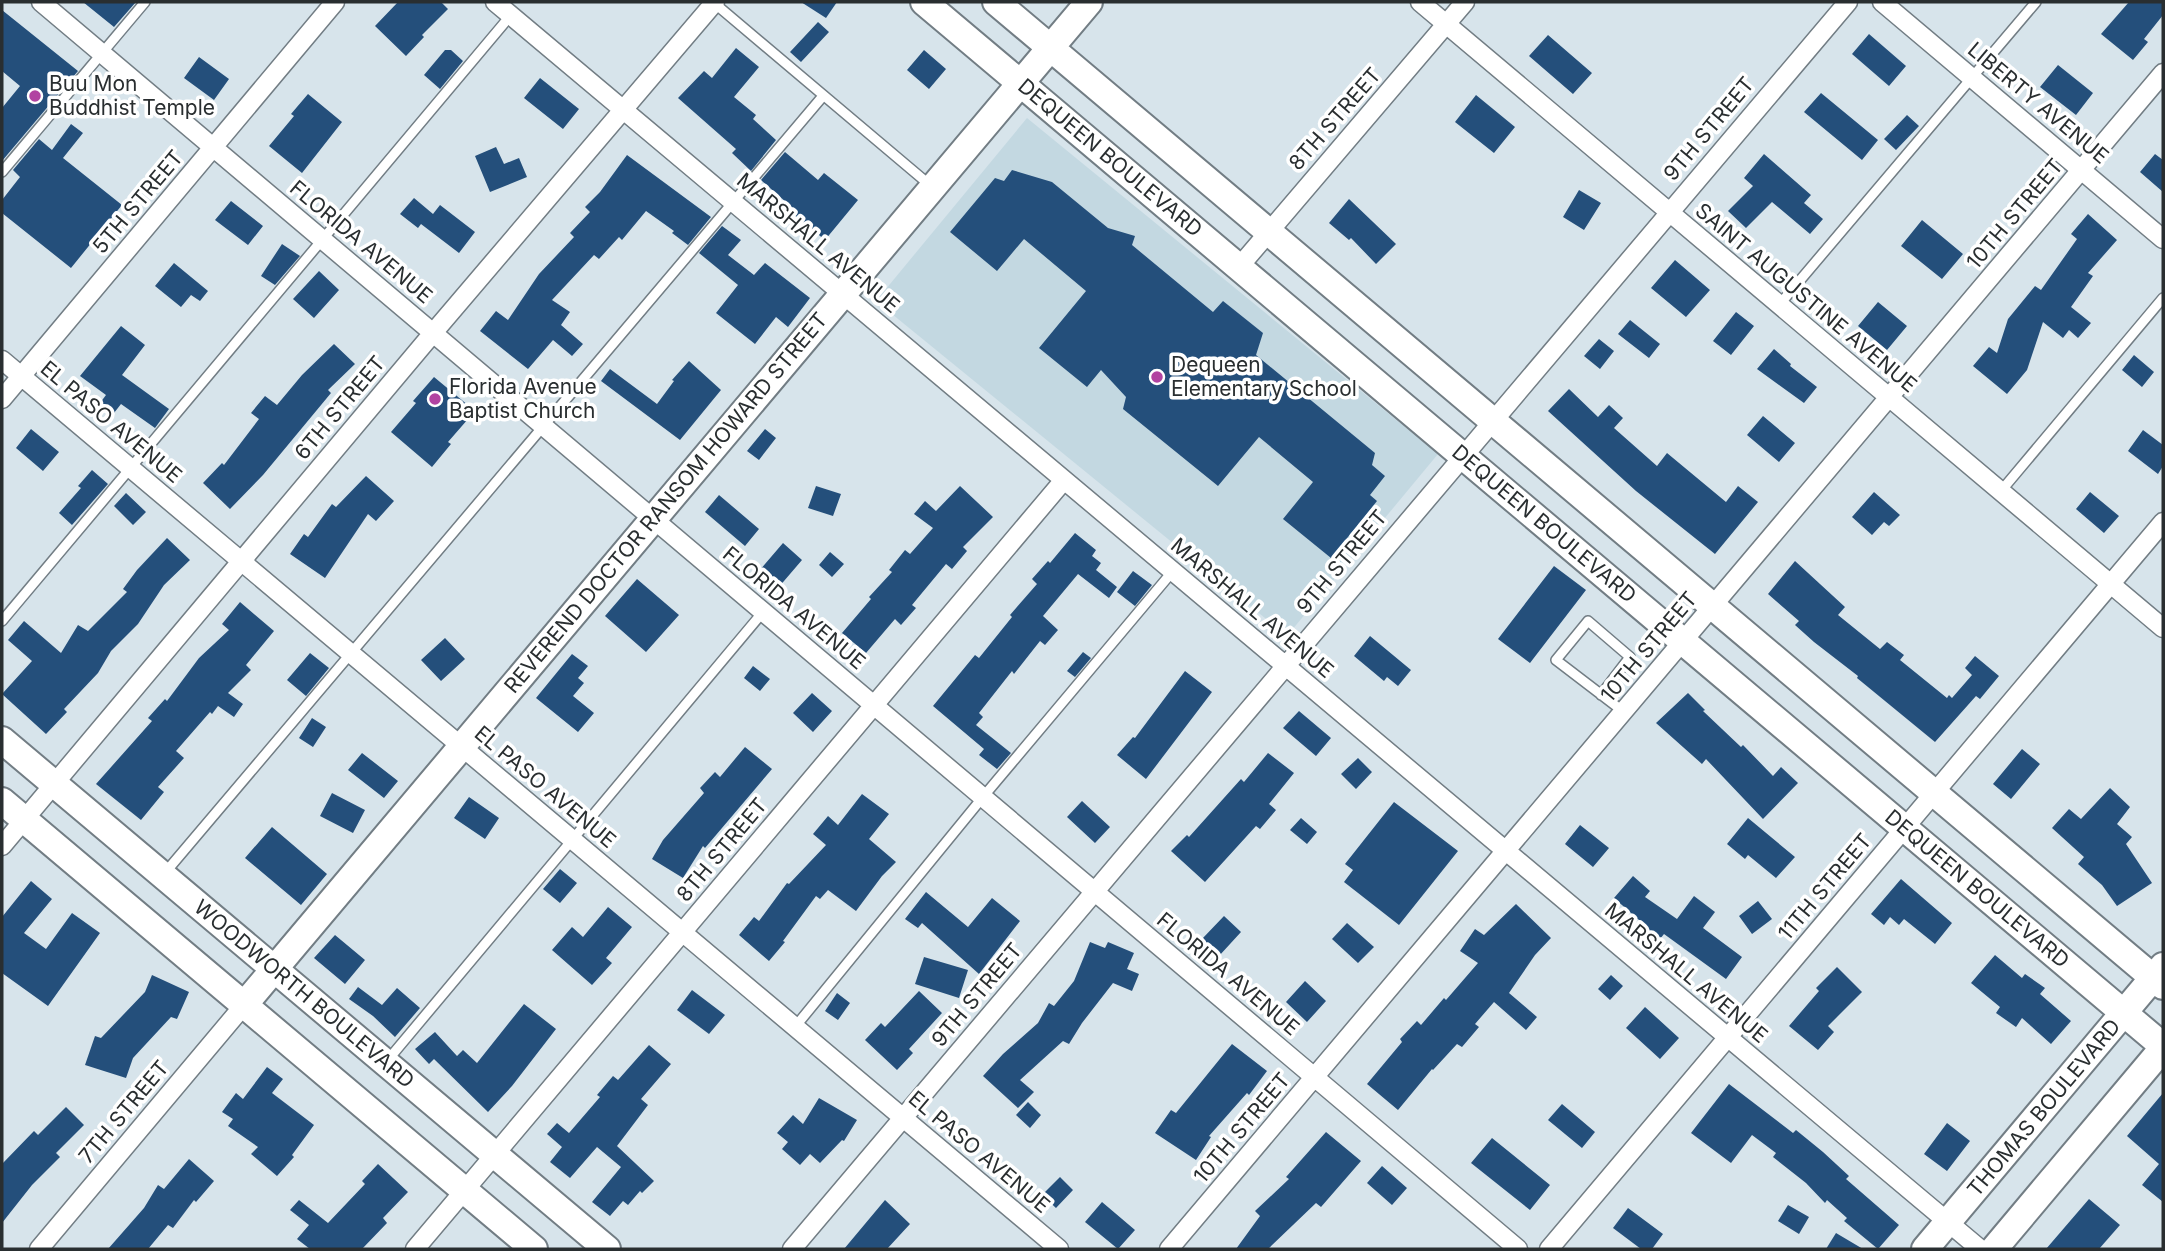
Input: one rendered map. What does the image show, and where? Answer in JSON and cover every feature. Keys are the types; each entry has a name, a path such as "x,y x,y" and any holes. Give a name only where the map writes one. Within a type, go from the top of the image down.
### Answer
{"street":[{"name":"FLORIDA AVENUE","path":"41,2 1518,1249"},
{"name":"5TH STREET","path":"2,398 335,2"},
{"name":"MARSHALL AVENUE","path":"495,2 1980,1249"},
{"name":"6TH STREET","path":"2,846 714,2"},
{"name":"DEQUEEN BOULEVARD","path":"924,2 2163,1047"},
{"path":"996,2 1934,793 2160,977"},
{"name":"REVEREND DOCTOR RANSOM HOWARD STREET","path":"244,1005 1089,2"},
{"name":"SAINT AUGUSTINE AVENUE","path":"1420,2 2163,628"},
{"name":"8TH STREET","path":"1239,267 1465,2"},
{"name":"9TH STREET","path":"792,1249 1847,2"},
{"name":"LIBERTY AVENUE","path":"1882,2 2163,239"},
{"name":"10TH STREET","path":"1169,1249 2163,73"},
{"name":"EL PASO AVENUE","path":"2,360 1059,1249"},
{"name":"8TH STREET","path":"415,1249 1064,480"},
{"name":"11TH STREET","path":"1549,1249 2163,522"},
{"name":"WOODWORTH BOULEVARD","path":"2,740 607,1249"},
{"path":"2,801 534,1249"},
{"name":"THOMAS BOULEVARD","path":"1925,1249 2124,1013 2160,977"},
{"name":"7TH STREET","path":"39,1249 244,1005"},
{"path":"1994,1249 2163,1047"}],"lane":[{"path":"2,172 145,2"},
{"path":"714,2 933,187"},
{"path":"1779,305 2036,2"},
{"path":"2,621 511,15"},
{"path":"163,875 823,96"},
{"path":"2001,491 2163,298"},
{"path":"795,1027 1173,571"},
{"path":"386,1063 763,612"},
{"path":"1601,695 1630,657 1588,621 1556,660 1601,695 1624,712"}],"shaded area":[{"name":"Dequeen Elementary School","path":"1027,118 1438,454 1287,636 876,301"}],"building":[{"path":"83,2 136,2 114,27"},
{"path":"398,2 441,2 448,9 406,56 375,26"},
{"path":"801,2 837,2 826,18"},
{"path":"2129,2 2163,2 2163,15 2144,39 2148,42 2133,60 2101,34"},
{"name":"Buu Mon Buddhist Temple","path":"2,10 78,71 2,161 2,108 20,86 2,71"},
{"path":"818,22 829,32 801,62 790,52"},
{"path":"1869,34 1906,66 1889,86 1852,54"},
{"path":"1548,35 1592,73 1573,94 1529,56"},
{"path":"736,48 759,67 734,97 756,115 753,119 776,140 751,171 732,153 736,149 678,98 704,71 712,78"},
{"path":"445,50 451,50 463,61 440,89 424,75"},
{"path":"924,50 946,69 929,89 907,70"},
{"path":"199,57 229,79 214,100 184,78"},
{"path":"2058,65 2093,93 2076,115 2040,87"},
{"path":"540,78 579,109 563,129 524,98"},
{"path":"1821,93 1878,140 1862,160 1804,112"},
{"path":"308,94 342,122 302,173 269,146"},
{"path":"1476,95 1515,127 1494,153 1455,122"},
{"path":"1907,115 1919,126 1896,150 1884,139"},
{"path":"71,124 83,133 63,158 122,205 71,268 2,213 2,200 20,177 13,170 39,139 52,150"},
{"path":"496,147 504,164 519,158 527,177 490,192 475,156"},
{"path":"785,152 818,180 824,173 858,200 825,240 792,213 795,210 761,180"},
{"path":"1764,154 1811,195 1804,203 1823,219 1810,234 1772,202 1746,228 1728,211 1753,186 1744,178"},
{"path":"2155,154 2163,160 2163,192 2140,172"},
{"path":"627,155 711,217 688,245 646,211 622,240 619,237 599,259 594,255 552,300 570,312 561,325 583,344 572,356 553,340 528,369 480,331 496,311 508,320 539,274 574,237 570,233 590,212 585,207 600,192"},
{"path":"1012,170 1052,182 1108,228 1135,236 1132,245 1213,312 1223,301 1263,333 1256,355 1375,453 1372,465 1385,476 1370,495 1377,501 1331,558 1283,519 1313,482 1259,437 1218,486 1123,409 1126,397 1101,370 1087,387 1039,348 1086,291 1024,239 997,271 950,232 995,178 1004,181"},
{"path":"1579,190 1601,203 1584,230 1563,217"},
{"path":"414,198 433,214 440,205 475,232 459,253 421,224 418,228 400,214"},
{"path":"1349,199 1396,244 1376,264 1351,238 1349,240 1329,223"},
{"path":"231,201 263,226 248,245 215,220"},
{"path":"2088,214 2117,240 2088,273 2093,276 2071,307 2091,323 2078,338 2069,330 2063,338 2043,322 2027,370 2007,394 1973,366 1989,347 1997,353 2008,319 2035,286 2041,290 2077,239 2071,234"},
{"path":"1922,220 1963,254 1942,279 1901,246"},
{"path":"722,226 741,240 728,255 754,275 765,263 810,298 788,327 776,317 755,344 716,313 738,285 699,253"},
{"path":"282,244 300,256 275,285 261,276"},
{"path":"1675,260 1710,290 1686,317 1651,288"},
{"path":"174,263 208,291 200,301 191,295 181,307 155,286"},
{"path":"319,271 339,290 314,318 293,299"},
{"path":"1878,302 1907,326 1887,350 1858,326"},
{"path":"1736,312 1754,326 1731,355 1713,341"},
{"path":"1630,320 1660,344 1649,358 1618,334"},
{"path":"121,326 145,345 122,375 169,409 155,428 121,404 114,413 100,403 106,395 80,376"},
{"path":"1599,339 1614,351 1600,369 1584,356"},
{"path":"334,344 355,364 328,390 331,393 263,475 230,509 203,483 222,463 224,465 259,419 251,413 265,396 277,405 302,375"},
{"path":"1774,349 1790,366 1817,387 1804,403 1757,369"},
{"path":"2134,355 2154,372 2142,387 2122,370"},
{"path":"689,361 721,390 680,440 601,381 610,369 657,404 674,381 672,380"},
{"path":"434,377 475,411 448,442 451,444 432,467 391,432"},
{"path":"1569,389 1598,417 1609,405 1623,418 1614,428 1657,466 1667,453 1726,502 1738,486 1758,502 1715,554 1636,491 1548,411"},
{"path":"1763,416 1795,443 1779,462 1747,435"},
{"path":"31,429 59,452 43,471 16,448"},
{"path":"765,429 776,438 759,460 747,451"},
{"path":"2143,430 2163,445 2163,466 2158,474 2128,451"},
{"path":"92,470 108,484 72,525 59,513 81,488 78,486"},
{"path":"366,476 394,501 376,521 368,514 325,578 290,554 304,534 308,537 332,504 336,507"},
{"path":"816,486 841,494 833,516 808,508"},
{"path":"960,486 993,517 963,547 967,551 952,569 946,564 912,605 916,608 901,625 895,619 866,653 842,633 892,572 889,570 905,550 910,554 933,528 914,514 925,501 936,511"},
{"path":"1874,492 1900,515 1889,526 1884,522 1872,535 1852,517"},
{"path":"2090,492 2119,516 2104,533 2076,509"},
{"path":"126,493 146,512 133,525 114,506"},
{"path":"719,495 759,529 745,546 705,512"},
{"path":"1075,533 1096,550 1092,556 1101,563 1096,570 1117,587 1109,598 1078,574 1043,616 1058,630 1045,645 1040,641 979,713 983,717 976,725 1011,753 997,769 979,755 984,749 933,706 975,655 979,658 1012,617 1010,615 1037,584 1032,579 1048,561 1050,563"},
{"path":"167,538 190,560 164,585 138,624 111,651 98,673 64,709 67,712 46,734 2,694 32,661 8,640 24,621 61,653 78,625 88,631 127,592 123,589 137,570"},
{"path":"783,543 802,560 778,588 759,571"},
{"path":"830,552 844,564 832,577 819,565"},
{"path":"1795,561 1845,607 1838,615 1880,649 1887,642 1904,655 1900,660 1947,698 1949,695 1952,698 1972,675 1965,668 1975,656 1999,676 1980,699 1976,696 1935,742 1814,642 1795,625 1799,621 1768,594"},
{"path":"1554,566 1586,590 1530,663 1498,639"},
{"path":"1133,571 1152,585 1135,606 1117,592"},
{"path":"637,579 679,615 646,652 605,616"},
{"path":"240,602 274,631 246,665 251,670 228,693 243,704 234,717 218,706 212,714 210,712 176,751 184,758 158,787 164,792 141,820 96,784 152,721 148,718 165,699 167,701 199,658 229,630 222,624"},
{"path":"1370,636 1411,670 1398,686 1387,677 1384,681 1354,656"},
{"path":"445,638 465,659 441,681 421,660"},
{"path":"1083,652 1091,658 1075,677 1067,671"},
{"path":"310,653 329,668 306,696 287,680"},
{"path":"572,654 588,666 578,678 584,683 573,696 594,713 578,732 536,698"},
{"path":"753,666 770,679 760,691 744,678"},
{"path":"1185,671 1212,692 1146,779 1117,755 1133,737 1135,738"},
{"path":"812,693 832,711 813,732 793,713"},
{"path":"1688,693 1705,710 1703,711 1741,747 1743,745 1773,776 1781,767 1798,783 1763,819 1706,759 1702,764 1656,723"},
{"path":"1299,711 1331,738 1316,756 1283,728"},
{"path":"312,718 326,727 313,747 299,738"},
{"path":"745,747 772,769 705,848 703,846 683,878 652,859 663,840 704,793 700,788 715,772 720,777"},
{"path":"2022,749 2040,764 2011,799 1993,784"},
{"path":"362,753 398,781 384,798 348,770"},
{"path":"1268,753 1294,773 1269,804 1276,810 1260,829 1256,826 1205,882 1171,851 1187,835 1189,837 1241,779 1244,782"},
{"path":"1358,758 1372,772 1356,789 1341,774"},
{"path":"2110,788 2130,807 2117,824 2132,837 2126,844 2152,883 2117,906 2102,885 2078,864 2084,857 2052,828 2069,809 2081,819"},
{"path":"332,793 365,810 353,833 320,816"},
{"path":"862,794 889,814 869,839 896,862 856,911 828,890 820,899 816,896 769,961 739,935 754,917 759,921 787,883 789,884 826,845 813,834 828,816 838,825"},
{"path":"469,797 499,818 485,839 454,818"},
{"path":"1082,801 1110,827 1095,843 1067,817"},
{"path":"1394,802 1458,851 1399,925 1344,882 1353,870 1345,864"},
{"path":"1301,818 1317,832 1307,844 1290,830"},
{"path":"1748,818 1795,857 1776,878 1748,855 1745,859 1727,844"},
{"path":"1580,825 1609,848 1593,867 1565,844"},
{"path":"272,827 327,874 301,905 245,858"},
{"path":"560,869 577,883 560,903 543,889"},
{"path":"1633,876 1650,891 1645,897 1677,919 1694,896 1715,912 1703,928 1742,957 1726,979 1664,934 1660,939 1646,929 1647,927 1614,898"},
{"path":"1901,879 1952,923 1935,944 1904,919 1899,925 1890,917 1884,925 1871,914"},
{"path":"31,881 52,899 24,933 46,949 72,913 100,933 48,1006 2,973 2,917"},
{"path":"926,892 968,927 992,898 1020,921 979,974 922,923 918,928 905,919"},
{"path":"1758,901 1772,919 1752,934 1739,916"},
{"path":"1516,904 1551,938 1535,955 1509,993 1537,1017 1526,1030 1494,1002 1475,1024 1479,1027 1462,1047 1457,1044 1398,1110 1367,1084 1402,1042 1400,1039 1417,1021 1421,1025 1478,963 1460,951 1475,929 1484,935"},
{"path":"608,907 632,927 606,958 612,963 592,985 552,950 572,927 583,937"},
{"path":"1224,916 1241,932 1219,956 1202,939"},
{"path":"1347,923 1374,947 1358,963 1332,939"},
{"path":"335,935 365,960 345,984 314,958"},
{"path":"1090,942 1105,948 1108,942 1134,953 1127,969 1139,974 1132,991 1113,983 1069,1044 1063,1041 1020,1080 1034,1092 1018,1108 983,1076 1038,1023 1049,1003 1054,1006 1074,981"},
{"path":"1995,955 2022,978 2025,974 2045,988 2040,994 2071,1021 2051,1044 2022,1018 2016,1027 1996,1013 2000,1007 1971,983"},
{"path":"924,957 968,970 959,998 915,984"},
{"path":"1837,967 1862,992 1828,1026 1834,1032 1818,1050 1789,1026 1819,991 1816,988"},
{"path":"152,975 189,992 177,1019 171,1017 133,1058 126,1078 85,1065 95,1036 101,1038 145,992"},
{"path":"1611,975 1623,986 1610,1000 1598,989"},
{"path":"1305,981 1326,1001 1307,1022 1286,1002"},
{"path":"358,987 382,1005 397,988 420,1008 395,1037 373,1016 349,999"},
{"path":"692,990 725,1015 709,1034 677,1010"},
{"path":"919,991 942,1013 909,1049 913,1053 897,1070 865,1040 881,1023 885,1027"},
{"path":"837,993 850,1003 838,1020 825,1011"},
{"path":"524,1004 556,1029 488,1112 434,1059 429,1064 415,1049 435,1032 457,1056 463,1050 477,1063"},
{"path":"1645,1007 1679,1038 1660,1059 1626,1028"},
{"path":"1232,1044 1267,1071 1249,1095 1247,1093 1209,1136 1211,1137 1196,1160 1155,1133 1171,1110 1176,1113"},
{"path":"649,1045 671,1064 641,1099 648,1105 617,1146 654,1181 642,1193 640,1191 628,1205 623,1201 610,1216 592,1202 621,1167 597,1147 570,1178 550,1162 562,1147 547,1134 557,1123 569,1133 600,1097 597,1095 613,1076 618,1080"},
{"path":"267,1067 283,1079 272,1093 314,1125 292,1155 294,1157 277,1176 251,1154 258,1147 228,1126 233,1119 222,1112 236,1093 243,1099"},
{"path":"1729,1084 1793,1133 1796,1130 1823,1152 1849,1176 1846,1179 1899,1225 1878,1249 1844,1221 1847,1218 1827,1200 1825,1203 1806,1183 1773,1157 1776,1153 1752,1135 1731,1163 1691,1133"},
{"path":"2163,1093 2163,1202 2142,1185 2159,1164 2127,1136"},
{"path":"819,1098 857,1120 844,1141 820,1163 810,1154 800,1165 782,1149 788,1142 777,1133 793,1115 803,1124"},
{"path":"1028,1102 1041,1115 1030,1128 1016,1115"},
{"path":"1562,1104 1595,1132 1582,1148 1548,1120"},
{"path":"66,1107 84,1125 56,1153 60,1157 32,1185 2,1223 2,1164 34,1131 38,1135"},
{"path":"1947,1123 1970,1141 1947,1171 1924,1154"},
{"path":"1326,1132 1361,1161 1321,1207 1316,1203 1268,1249 1236,1249 1260,1216 1255,1211 1289,1179 1286,1177"},
{"path":"1492,1138 1550,1185 1530,1210 1471,1163"},
{"path":"189,1159 214,1181 196,1202 194,1200 173,1228 168,1225 148,1249 108,1249 144,1208 158,1185 164,1189"},
{"path":"378,1164 408,1192 383,1218 387,1223 362,1249 310,1249 297,1239 309,1225 290,1210 299,1200 328,1223 365,1184 362,1181"},
{"path":"1382,1166 1407,1188 1392,1205 1367,1183"},
{"path":"1060,1177 1073,1190 1056,1208 1042,1195"},
{"path":"2089,1199 2120,1225 2099,1249 2046,1249"},
{"path":"885,1200 910,1224 887,1249 844,1249"},
{"path":"1102,1202 1135,1230 1118,1249 1085,1222"},
{"path":"1788,1205 1809,1217 1799,1234 1778,1221"},
{"path":"1628,1208 1663,1234 1652,1249 1641,1249 1613,1228"},
{"path":"1836,1233 1863,1249 1826,1249"}],"place":[{"name":"Buu Mon Buddhist Temple","path":"35,96"},
{"name":"Dequeen Elementary School","path":"1157,377"},
{"name":"Florida Avenue Baptist Church","path":"435,399"}]}
